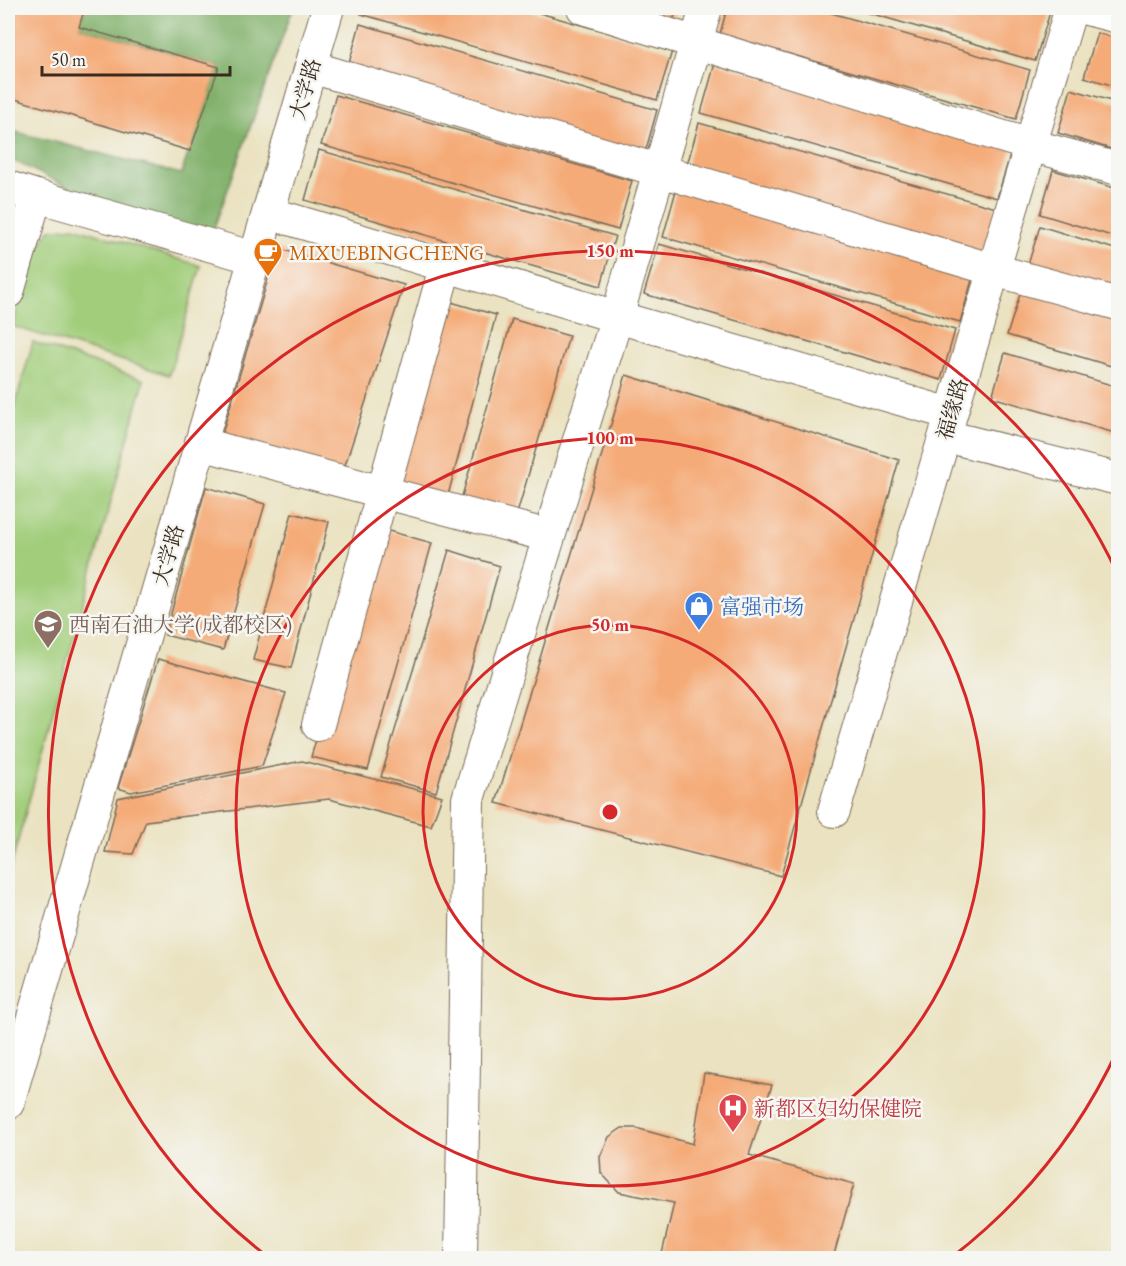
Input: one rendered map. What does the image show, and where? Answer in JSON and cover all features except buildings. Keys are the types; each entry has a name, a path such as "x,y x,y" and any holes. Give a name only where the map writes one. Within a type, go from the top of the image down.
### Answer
{"street":[{"name":"大学路","path":"8,1103 328,8"},
{"path":"583,8 1030,145 1119,169"},
{"path":"461,1258 468,799 616,317 706,8"},
{"name":"福缘路","path":"834,811 1071,8"},
{"path":"1083,8 1119,17"},
{"path":"311,67 993,270 1119,304"},
{"path":"8,292 22,191 255,258"},
{"path":"269,213 446,264 1119,478"},
{"path":"318,725 446,264"},
{"path":"201,444 549,536"}],"green space":[{"path":"85,8 293,8 205,253 8,158 8,130 181,174 219,67 79,27"},
{"path":"74,227 201,266 169,375 12,326 36,252 49,230"},
{"path":"33,342 144,380 8,877 8,430"}],"place":[{"name":"MIXUEBINGCHENG","path":"268,278"},
{"name":"富强市场","path":"699,632"},
{"name":"西南石油大学(成都校区)","path":"48,650"},
{"name":"新都区妇幼保健院","path":"733,1134"}]}
